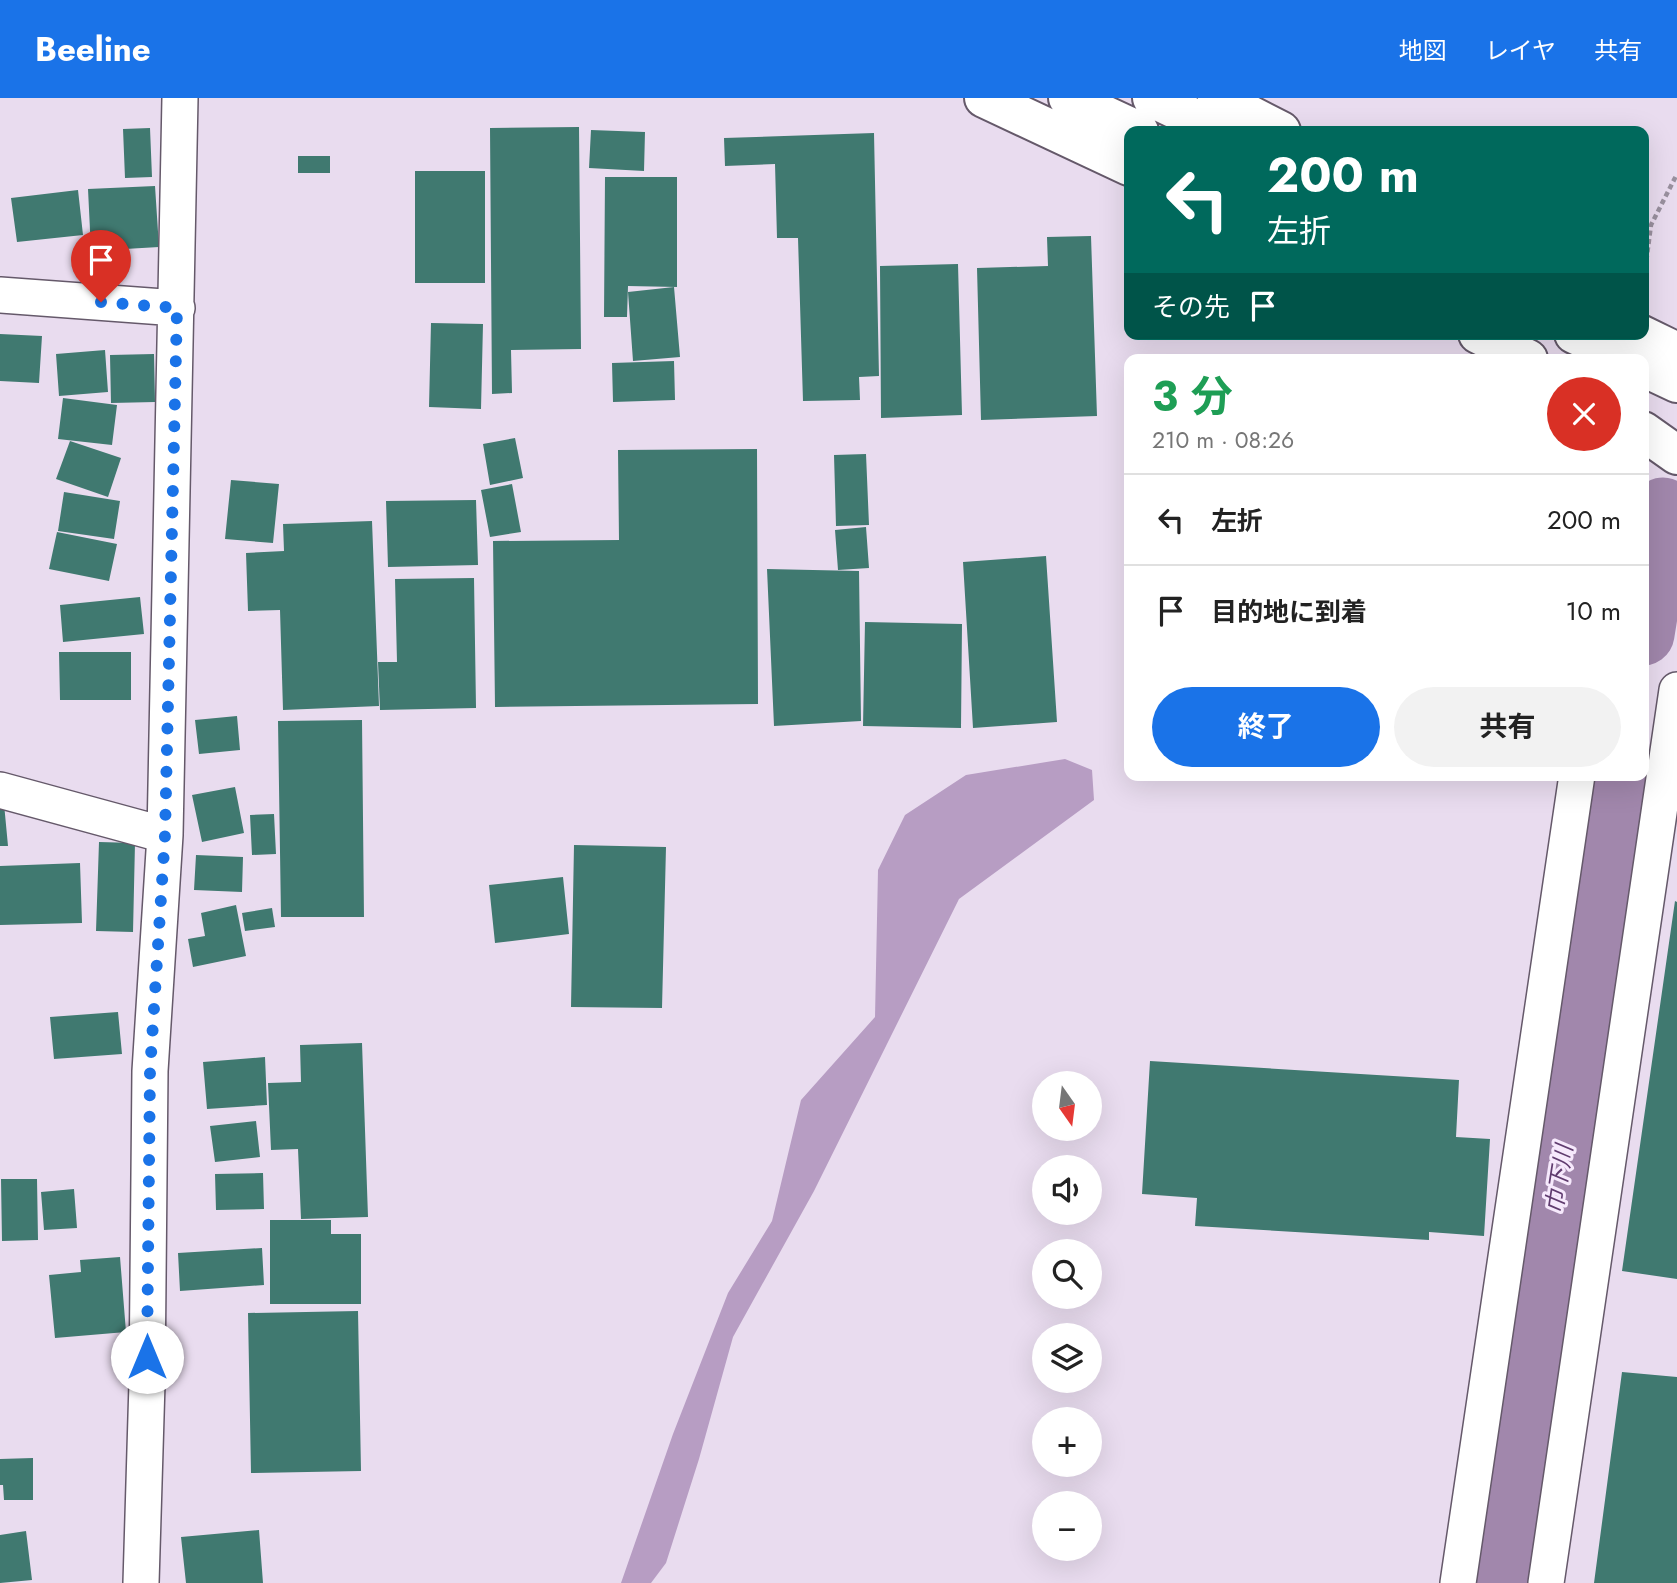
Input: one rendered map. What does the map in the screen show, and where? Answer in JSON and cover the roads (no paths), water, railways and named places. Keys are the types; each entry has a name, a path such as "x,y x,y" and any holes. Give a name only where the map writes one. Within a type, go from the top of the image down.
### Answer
{"highway":[{"path":"984,98 1124,164"},
{"path":"1068,98 1128,126"},
{"path":"1152,98 1211,126"},
{"path":"1217,98 1271,126"},
{"path":"1649,313 1677,325"},
{"path":"1649,338 1677,352"},
{"path":"1490,340 1518,354"},
{"path":"1586,340 1616,354"},
{"path":"1649,370 1677,383"},
{"path":"1649,435 1677,455"}],"street":[{"path":"141,1583 147,1383 150,1071 165,835 180,98"},
{"path":"0,296 177,308"},
{"path":"1546,1583 1677,690"},
{"path":"1458,1583 1576,781"},
{"path":"0,790 165,835"}],"waterway":[{"name":"巾下川","path":"1649,596 1663,509"},
{"name":"巾下川","path":"1497,1583 1620,781"}]}
